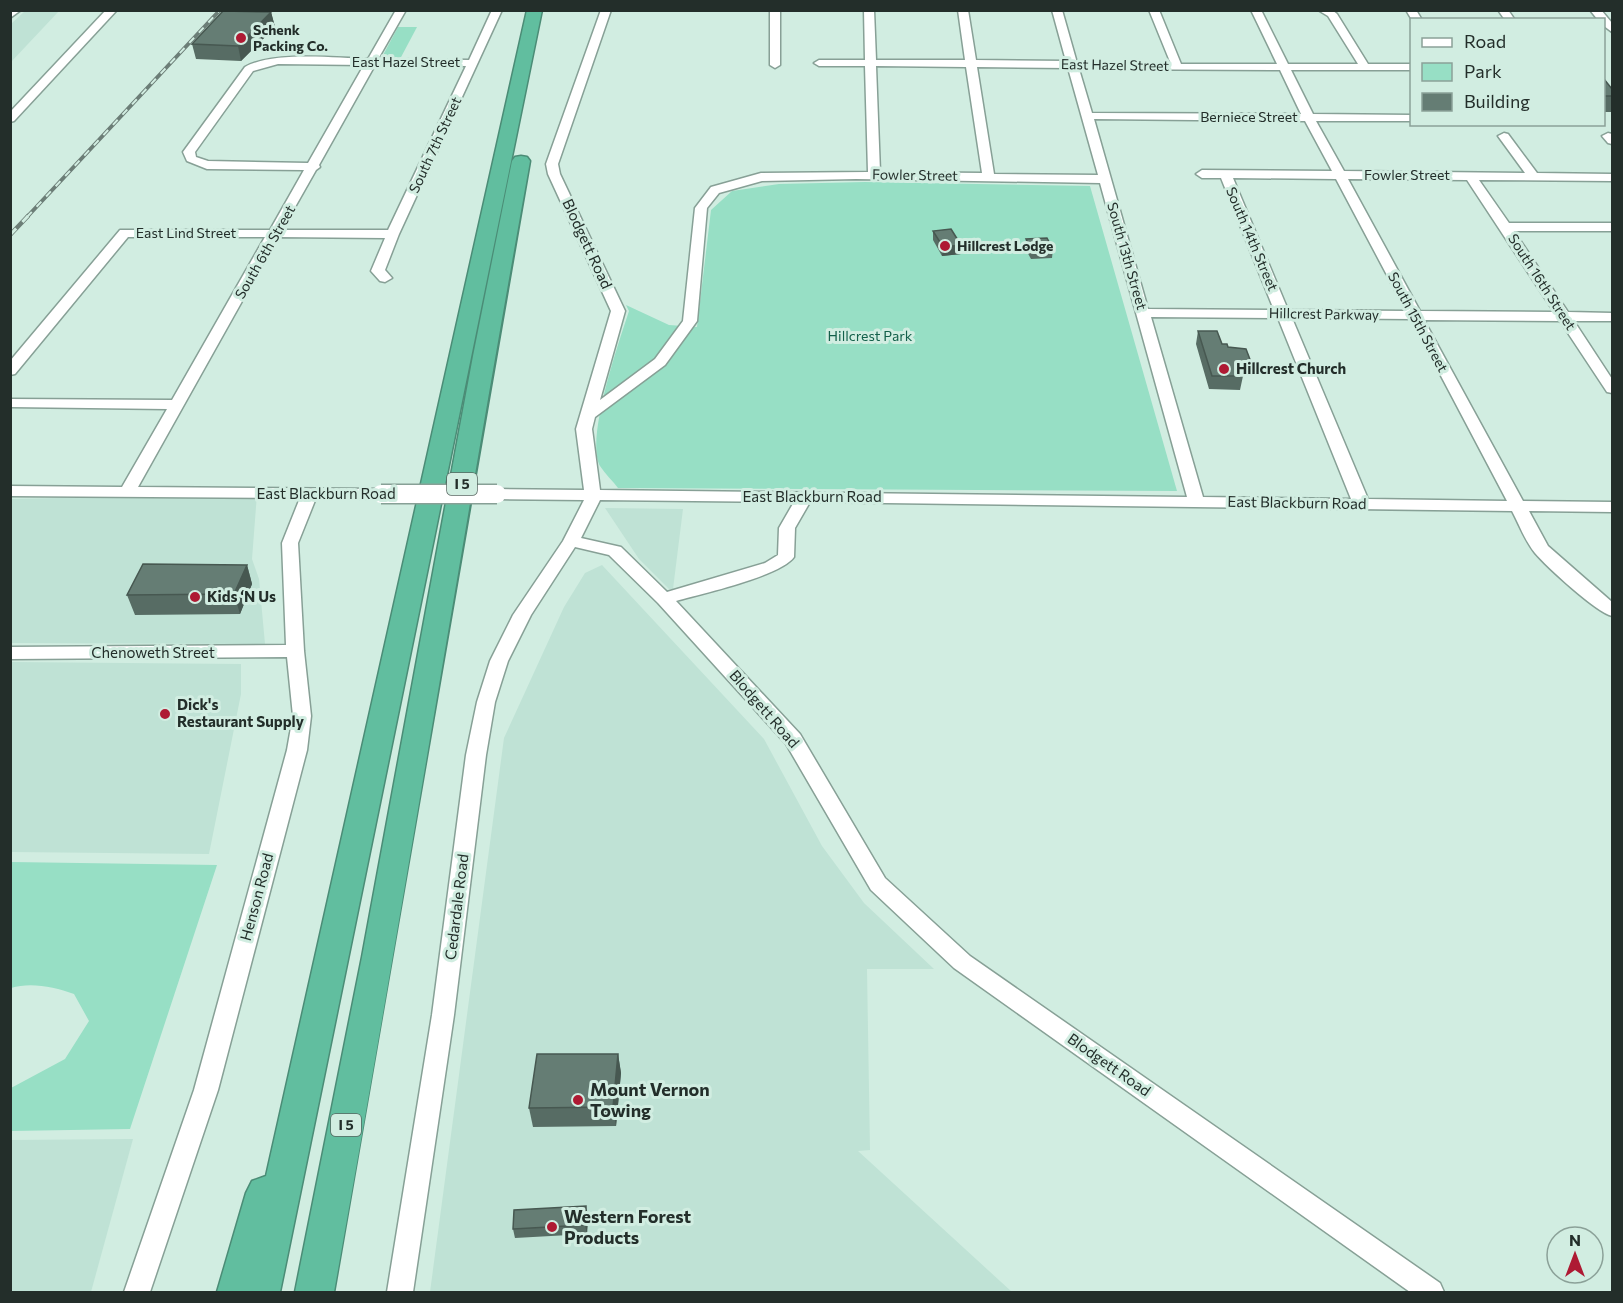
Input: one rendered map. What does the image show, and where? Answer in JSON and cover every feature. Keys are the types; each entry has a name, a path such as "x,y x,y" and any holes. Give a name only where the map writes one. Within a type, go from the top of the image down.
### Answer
{"highway":[{"name":"I 5","path":"314,1293 378,957 484,356 548,10"},
{"name":"I 5","path":"260,1293 532,18"},
{"path":"331,1293 357,1124 378,957"},
{"path":"236,1293 328,967"}],"street":[{"path":"10,15 16,10"},
{"path":"10,119 112,10"},
{"name":"South 6th Street","path":"127,492 401,10"},
{"name":"South 7th Street","path":"385,278 378,271 393,234 497,10"},
{"name":"Blodgett Road","path":"593,496 584,429 618,311 554,174 552,165 606,10"},
{"path":"775,65 776,10"},
{"path":"869,10 874,175"},
{"path":"963,10 988,176"},
{"name":"South 13th Street","path":"1057,10 1196,501"},
{"path":"1154,10 1177,66"},
{"name":"South 15th Street","path":"1256,10 1309,117 1541,549 1587,591 1612,610"},
{"path":"1323,10 1332,14 1365,67"},
{"name":"East Hazel Street","path":"314,166 207,165 191,159 189,152 249,69 267,62 473,63"},
{"name":"East Hazel Street","path":"819,63 1410,68"},
{"name":"Berniece Street","path":"1087,116 1410,118"},
{"path":"1504,136 1533,176"},
{"name":"Fowler Street","path":"1202,174 1612,177"},
{"name":"South 14th Street","path":"1225,174 1361,503"},
{"name":"Fowler Street","path":"590,414 660,362 690,321 701,208 715,190 761,177 874,175 1105,178"},
{"name":"South 16th Street","path":"1471,176 1612,389"},
{"path":"1505,227 1612,228"},
{"name":"East Lind Street","path":"10,371 123,233 393,234"},
{"name":"Hillcrest Parkway","path":"1143,313 1612,317"},
{"path":"10,403 178,405"},
{"name":"East Blackburn Road","path":"10,491 805,497 1612,507"},
{"name":"Henson Road","path":"137,1293 206,1090 297,750 302,716 295,651 290,543 310,494"},
{"path":"571,540 591,505 593,496"},
{"path":"664,599 771,567 786,557 787,528 805,497"},
{"name":"Blodgett Road","path":"571,540 615,551 664,599 793,739 878,884 962,962 1431,1293"},
{"name":"Cedardale Road","path":"400,1293 443,1015 476,755 486,702 499,661 522,615 571,540"},
{"name":"Chenoweth Street","path":"10,653 295,651"}],"shaded area":[{"path":"25,11 59,11 11,62 11,24"},
{"path":"257,494 252,559 259,579 265,644 11,643 10,499"},
{"path":"605,508 683,509 673,589 669,589 639,559"},
{"path":"602,565 764,739 822,846 864,903 934,969 867,969 870,1150 858,1151 1012,1292 430,1292 504,738 564,607 585,573"},
{"path":"11,662 241,664 241,694 209,854 11,852"},
{"path":"133,1139 91,1292 11,1292 11,1140"}],"green space":[{"path":"398,27 417,27 400,59 381,59"},
{"name":"Hillcrest Park","path":"865,182 1090,186 1177,491 618,488 600,466 597,435 605,390 629,311 626,305 669,325 697,327 711,210 732,191 779,184"},
{"path":"11,862 217,865 130,1129 11,1131 11,1088 65,1059 89,1021 74,994 42,986 26,985 11,988"}],"building":[{"path":"223,11 271,12 238,46 192,44"},
{"path":"1605,80 1612,89 1612,96 1605,96"},
{"path":"951,229 961,245 943,247 933,231"},
{"path":"1047,238 1053,249 1032,250 1026,239"},
{"path":"1198,331 1217,331 1222,344 1246,349 1251,362 1239,363 1243,376 1212,376"},
{"path":"143,564 247,565 234,594 127,595"},
{"name":"Mount Vernon Towing","path":"537,1054 618,1054 613,1107 529,1108"},
{"path":"586,1206 585,1225 513,1229 514,1210"}],"railway":[{"path":"27,217 220,10"},
{"path":"10,235 28,216"}],"place":[{"name":"Schenk Packing Co.","path":"241,38"},
{"name":"Hillcrest Lodge","path":"945,246"},
{"name":"Hillcrest Church","path":"1224,369"},
{"name":"Kids ‘N Us","path":"195,597"},
{"name":"Dick's Restaurant Supply","path":"165,714"},
{"name":"Mount Vernon Towing","path":"578,1100"},
{"name":"Western Forest Products","path":"552,1227"}]}
